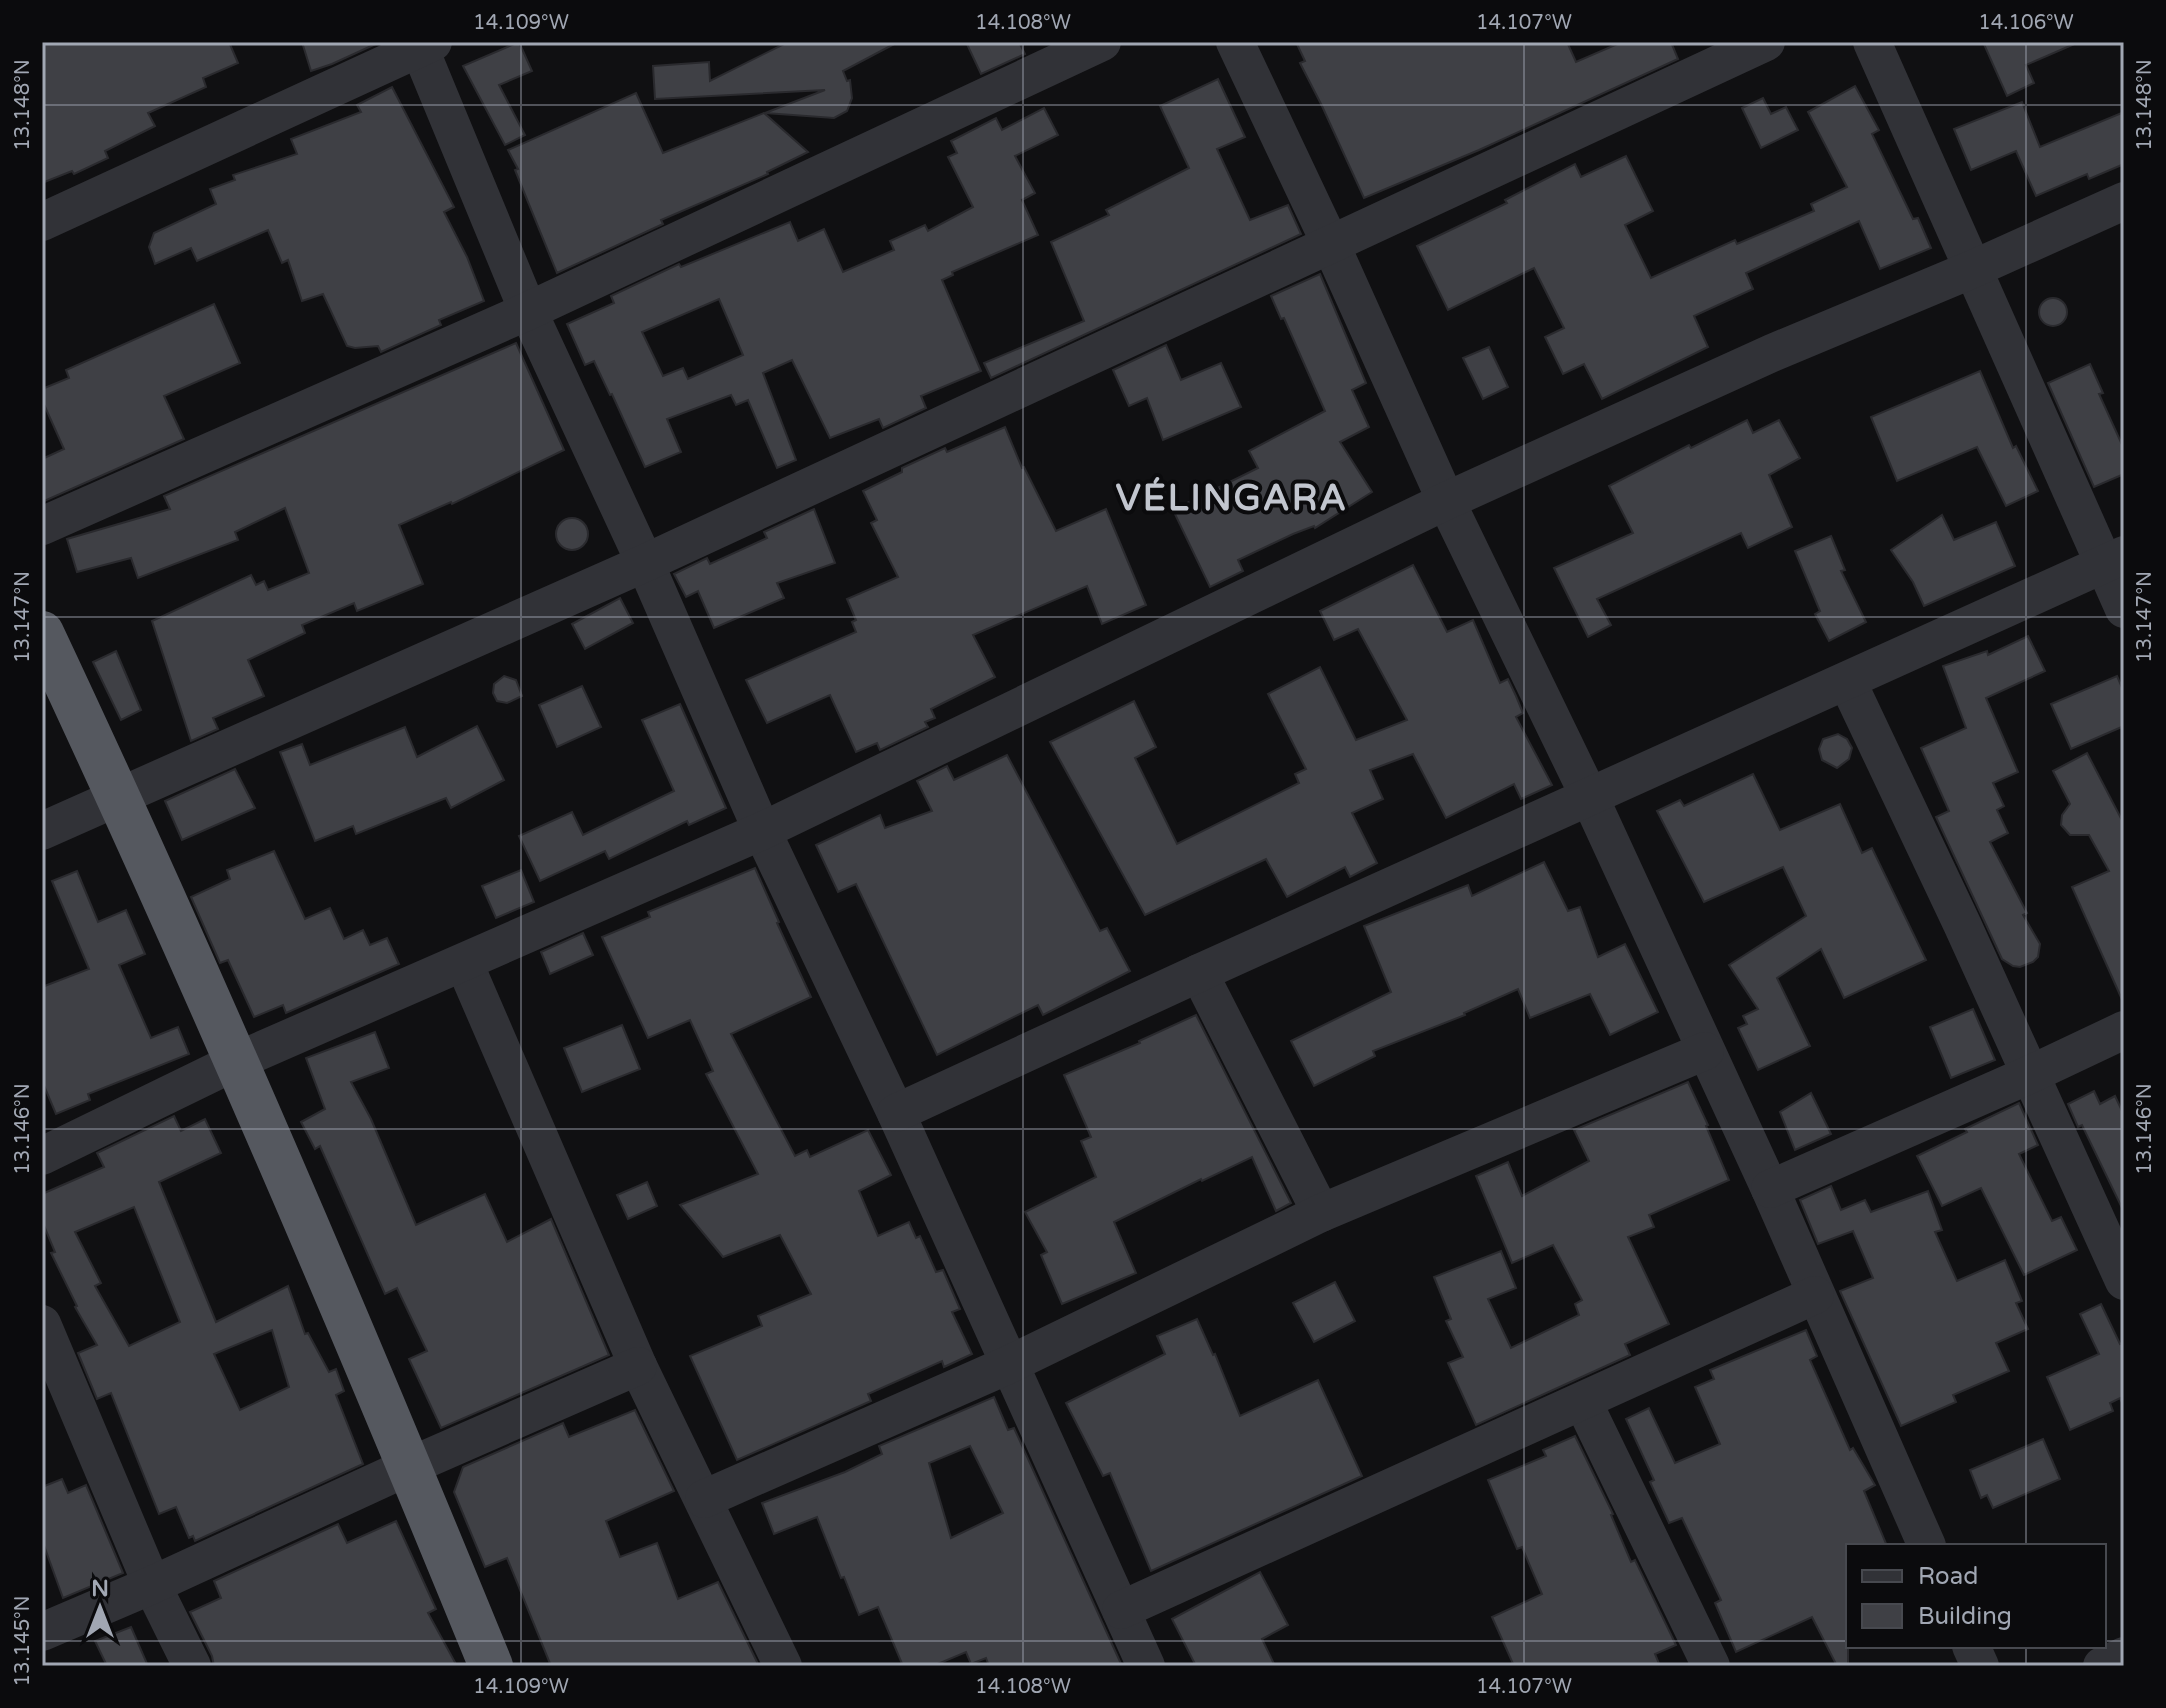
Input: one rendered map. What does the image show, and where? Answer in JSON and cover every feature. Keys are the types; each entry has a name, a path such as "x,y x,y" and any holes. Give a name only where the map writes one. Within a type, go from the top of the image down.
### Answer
{"highway":[{"path":"42,633 119,796 237,1061 491,1666"}],"street":[{"path":"42,526 528,311 1102,42"},
{"path":"1235,42 1331,245 1446,501 1590,798 1770,1189 1926,1544"},
{"path":"42,831 645,563 1766,42"},
{"path":"1872,42 1973,269 2114,560 2124,609"},
{"path":"42,222 423,44 528,311 645,563 762,831 896,1113 1146,1666"},
{"path":"42,1156 237,1061 762,831 1446,501 1772,353 1973,269 2124,201"},
{"path":"896,1113 2114,560"},
{"path":"1847,681 2124,1281"},
{"path":"464,963 638,1366 783,1666"},
{"path":"1199,973 1321,1213"},
{"path":"1770,1189 2124,1030"},
{"path":"704,1499 1008,1365 1321,1213 1705,1051"},
{"path":"1121,1610 1815,1295"},
{"path":"42,1324 152,1585 192,1666"},
{"path":"42,1632 638,1366"},
{"path":"1583,1402 1711,1666"},
{"path":"2102,1666 2124,1656"}],"building":[{"path":"42,42 229,42 238,63 203,78 206,87 148,113 155,126 105,151 108,158 74,174 72,171 42,183"},
{"path":"302,42 380,42 311,71"},
{"path":"519,42 532,71 499,85 525,135 505,145 463,66"},
{"path":"788,42 898,42 843,71 847,81 850,80 852,98 847,111 834,118 765,113 825,90 655,99 653,66 709,62 710,81"},
{"path":"966,42 1019,42 1025,54 981,74"},
{"path":"1296,42 1567,42 1576,62 1622,42 1671,42 1678,59 1479,150 1364,198 1300,63 1305,61"},
{"path":"1983,42 2079,42 2026,65 2034,83 2007,96"},
{"path":"1218,79 1245,137 1217,149 1250,220 1288,205 1301,234 991,378 984,363 1084,321 1051,242 1109,215 1106,210 1189,168 1160,106"},
{"path":"1855,86 1879,130 1872,134 1913,219 1918,218 1931,248 1880,269 1859,221 1746,273 1753,289 1694,316 1708,347 1602,399 1584,364 1563,374 1545,337 1564,328 1534,268 1448,310 1417,246 1507,203 1505,200 1575,164 1581,177 1626,156 1653,211 1625,225 1651,278 1735,240 1737,244 1814,211 1811,204 1847,187 1808,112"},
{"path":"392,87 454,207 444,212 467,257 484,301 439,320 441,325 381,352 378,346 347,346 323,294 302,301 288,260 282,263 268,230 197,261 191,248 155,264 149,247 154,233 216,204 210,189 235,180 233,175 297,154 291,139 361,112 357,105"},
{"path":"636,93 663,153 764,113 808,152 768,174 661,220 663,224 557,273 508,150"},
{"path":"1763,98 1771,114 1786,107 1798,130 1761,148 1742,108"},
{"path":"2022,102 2040,147 2124,112 2124,164 2089,179 2087,174 2036,196 2016,151 1971,170 1954,129"},
{"path":"1044,108 1058,135 1015,156 1035,193 1022,200 1038,235 952,272 953,275 942,280 981,371 921,396 926,408 883,428 879,419 830,438 792,360 763,373 796,460 777,468 748,400 736,405 731,395 667,419 681,452 645,467 594,361 585,365 567,324 614,303 611,296 679,264 681,267 790,222 798,241 824,229 843,272 894,250 890,241 925,225 928,231 973,207 948,157 957,153 951,141 996,118 1002,130","holes":["719,299 743,355 688,379 683,368 663,376 642,332"]},
{"path":"1320,274 1366,383 1352,390 1369,427 1340,442 1372,492 1315,528 1293,534 1238,560 1243,571 1210,587 1173,510 1258,468 1249,451 1325,411 1284,318 1281,319 1271,296"},
{"path":"2053,298 2063,302 2067,312 2063,322 2053,326 2043,322 2039,312 2043,302"},
{"path":"214,304 240,363 164,396 184,439 42,502 42,459 64,449 42,400 42,389 69,378 66,370"},
{"path":"516,343 564,450 452,504 399,525 423,584 357,611 354,603 302,625 305,633 248,660 264,696 213,718 218,729 191,741 152,621 251,575 256,585 264,581 268,590 309,573 285,508 235,532 238,540 138,578 131,558 77,572 67,539 170,509 164,496"},
{"path":"1166,345 1181,380 1221,363 1241,407 1163,440 1147,398 1129,406 1113,370"},
{"path":"1489,347 1508,387 1483,399 1463,358"},
{"path":"2090,364 2103,393 2099,394 2124,449 2124,474 2094,487 2048,383"},
{"path":"1980,371 2013,448 2016,446 2038,491 2006,506 1977,447 1897,481 1871,417"},
{"path":"1747,420 1753,433 1779,420 1800,458 1769,475 1792,527 1748,548 1741,533 1597,599 1611,625 1588,637 1554,568 1633,533 1609,486 1689,445 1691,448"},
{"path":"1005,427 1022,468 1056,531 1106,509 1146,605 1102,624 1087,586 973,635 995,677 931,709 935,718 925,722 928,727 880,750 877,743 856,752 830,695 767,723 746,680 856,632 852,622 856,620 847,599 898,577 871,523 877,520 863,491 945,448 947,452"},
{"path":"814,509 835,563 777,583 784,598 714,628 698,591 686,597 674,574 707,558 710,564 767,538 764,532"},
{"path":"1942,515 1954,540 1996,522 2015,566 1924,606 1913,582 1891,550"},
{"path":"572,518 583,523 588,534 583,545 572,550 561,545 556,534 561,523"},
{"path":"1831,536 1845,570 1841,571 1866,622 1829,641 1815,614 1820,611 1795,551"},
{"path":"1413,565 1447,632 1473,620 1500,683 1508,679 1523,713 1516,717 1552,785 1521,799 1514,784 1446,818 1413,754 1370,770 1383,799 1352,813 1377,863 1350,877 1345,867 1287,897 1266,859 1145,915 1050,742 1134,701 1156,747 1135,758 1177,844 1299,783 1295,774 1306,769 1268,694 1320,667 1356,740 1407,720 1358,629 1334,640 1320,611"},
{"path":"620,598 633,623 585,649 572,624"},
{"path":"2028,636 2045,671 1986,698 2018,772 1993,783 2004,806 1997,810 2008,833 1990,842 2027,913 2023,915 2040,944 2038,957 2020,967 2002,959 1936,817 1949,811 1921,748 1966,728 1943,666 1987,651 1988,655"},
{"path":"116,651 141,710 121,720 93,662"},
{"path":"504,676 516,680 522,696 507,703 497,701 493,693 494,684"},
{"path":"2117,676 2124,692 2124,726 2071,749 2051,704"},
{"path":"582,686 601,727 557,747 539,705"},
{"path":"680,704 726,808 689,825 687,821 609,859 605,851 540,881 519,836 572,812 583,835 674,791 642,720"},
{"path":"477,726 504,780 451,808 446,798 356,834 353,826 315,841 280,752 302,744 310,765 405,727 417,757"},
{"path":"1838,734 1847,739 1852,748 1849,759 1837,768 1822,760 1819,749 1823,739"},
{"path":"2087,753 2124,824 2124,1004 2072,887 2109,871 2089,835 2070,835 2061,825 2062,815 2070,804 2053,771"},
{"path":"1007,755 1100,931 1107,928 1130,971 1043,1015 1038,1005 937,1055 856,884 838,892 816,845 880,815 885,828 932,811 917,781 947,766 954,780"},
{"path":"235,769 255,808 182,840 165,801"},
{"path":"1753,774 1780,830 1840,804 1862,853 1872,848 1926,960 1844,998 1821,949 1777,978 1810,1046 1758,1070 1738,1028 1747,1024 1743,1016 1758,1009 1729,965 1806,916 1783,867 1704,902 1657,811 1680,800 1684,806"},
{"path":"274,851 305,919 330,908 344,939 363,930 370,945 387,938 399,964 286,1013 283,1005 254,1017 228,960 220,963 191,897 230,879 227,870"},
{"path":"1544,862 1568,911 1580,907 1598,957 1625,944 1658,1012 1610,1035 1590,994 1530,1018 1518,989 1465,1015 1373,1051 1375,1056 1314,1086 1291,1041 1391,992 1364,926 1468,885 1472,896"},
{"path":"755,868 811,997 731,1034 795,1156 807,1150 810,1157 868,1130 891,1175 859,1191 878,1236 909,1222 916,1238 920,1236 936,1272 943,1270 960,1309 952,1312 972,1354 944,1367 942,1361 868,1394 871,1401 737,1460 690,1356 762,1326 758,1316 811,1294 780,1235 723,1257 680,1205 758,1174 706,1074 713,1071 690,1020 648,1038 602,937 650,917 648,912"},
{"path":"521,870 534,902 496,918 482,886"},
{"path":"77,871 98,922 126,910 145,954 119,965 151,1038 178,1027 189,1054 88,1094 90,1100 56,1114 42,1081 42,987 89,969 52,881"},
{"path":"583,933 593,955 550,974 541,952"},
{"path":"1973,1009 1995,1060 1951,1078 1930,1027"},
{"path":"1196,1015 1291,1203 1276,1211 1252,1157 1201,1179 1114,1222 1136,1273 1062,1304 1041,1255 1047,1252 1025,1212 1096,1177 1081,1141 1091,1137 1064,1075"},
{"path":"622,1025 640,1069 582,1092 564,1048"},
{"path":"375,1032 389,1068 351,1082 371,1119 416,1225 485,1194 507,1242 551,1219 609,1355 441,1428 409,1359 427,1351 397,1288 385,1294 320,1146 315,1149 301,1122 325,1109 306,1058"},
{"path":"1688,1082 1729,1180 1649,1215 1654,1227 1628,1237 1669,1324 1625,1344 1630,1355 1476,1425 1448,1363 1463,1357 1446,1321 1451,1319 1434,1277 1501,1251 1516,1288 1488,1299 1511,1348 1579,1315 1575,1304 1582,1300 1553,1245 1512,1263 1476,1176 1508,1162 1522,1196 1589,1161 1574,1130"},
{"path":"2094,1091 2100,1104 2115,1096 2124,1115 2124,1212 2082,1125 2078,1127 2068,1104"},
{"path":"1811,1093 1831,1134 1795,1150 1780,1112"},
{"path":"2019,1103 2038,1145 2019,1154 2052,1221 2061,1217 2077,1250 2024,1275 1981,1188 1942,1206 1917,1156"},
{"path":"174,1116 181,1131 205,1119 221,1153 159,1182 216,1322 288,1286 305,1334 308,1333 329,1372 336,1369 344,1391 336,1395 363,1464 195,1541 193,1536 189,1538 176,1507 159,1514 111,1393 97,1399 78,1353 97,1345 75,1307 51,1253 55,1252 42,1221 42,1194 104,1167 97,1153","holes":["134,1207 180,1322 129,1346 95,1286 101,1283 75,1232","272,1330 289,1387 240,1410 214,1354"]},
{"path":"647,1182 657,1206 628,1219 617,1195"},
{"path":"1831,1186 1841,1210 1865,1200 1871,1212 1928,1191 1942,1230 1935,1232 1957,1281 2005,1260 2022,1301 2016,1303 2028,1329 1996,1343 2009,1371 1953,1395 1956,1402 1901,1426 1840,1291 1873,1278 1853,1231 1818,1244 1800,1200"},
{"path":"1335,1282 1355,1321 1314,1342 1293,1303"},
{"path":"2101,1304 2120,1344 2124,1343 2124,1407 2120,1398 2110,1403 2113,1411 2070,1430 2047,1377 2099,1354 2080,1314"},
{"path":"1197,1319 1240,1416 1318,1380 1362,1476 1151,1571 1110,1473 1103,1476 1066,1403 1165,1354 1157,1336"},
{"path":"1806,1330 1817,1356 1810,1360 1850,1450 1853,1448 1875,1485 1864,1491 1886,1544 1846,1544 1848,1666 1837,1666 1812,1617 1736,1652 1715,1603 1721,1600 1682,1518 1669,1523 1650,1482 1654,1480 1626,1419 1649,1408 1675,1463 1720,1444 1695,1387 1714,1379 1710,1370"},
{"path":"994,1397 1008,1430 1014,1428 1122,1666 989,1666 986,1658 971,1664 966,1652 933,1666 903,1666 878,1607 859,1615 817,1517 774,1534 762,1503 845,1472 882,1454 879,1446","holes":["970,1446 1003,1513 951,1538 929,1463"]},
{"path":"635,1410 674,1491 606,1521 620,1557 657,1543 678,1599 718,1582 759,1666 551,1666 507,1558 485,1567 454,1492 463,1467 563,1423 569,1437"},
{"path":"1575,1436 1613,1514 1631,1562 1635,1560 1676,1645 1655,1654 1660,1666 1514,1666 1492,1617 1542,1594 1522,1547 1517,1549 1488,1480 1546,1456 1543,1450"},
{"path":"2043,1439 2060,1479 1993,1508 1987,1495 1981,1498 1970,1470"},
{"path":"62,1479 68,1493 86,1485 123,1573 63,1598 42,1540 42,1487"},
{"path":"396,1521 436,1609 428,1613 457,1666 214,1666 190,1612 221,1598 214,1581 338,1524 347,1543"},
{"path":"1260,1572 1288,1625 1262,1639 1275,1666 1196,1666 1172,1619"},
{"path":"131,1627 148,1666 107,1666 95,1641"}],"district":[{"name":"VÉLINGARA","path":"1232,497"}]}
